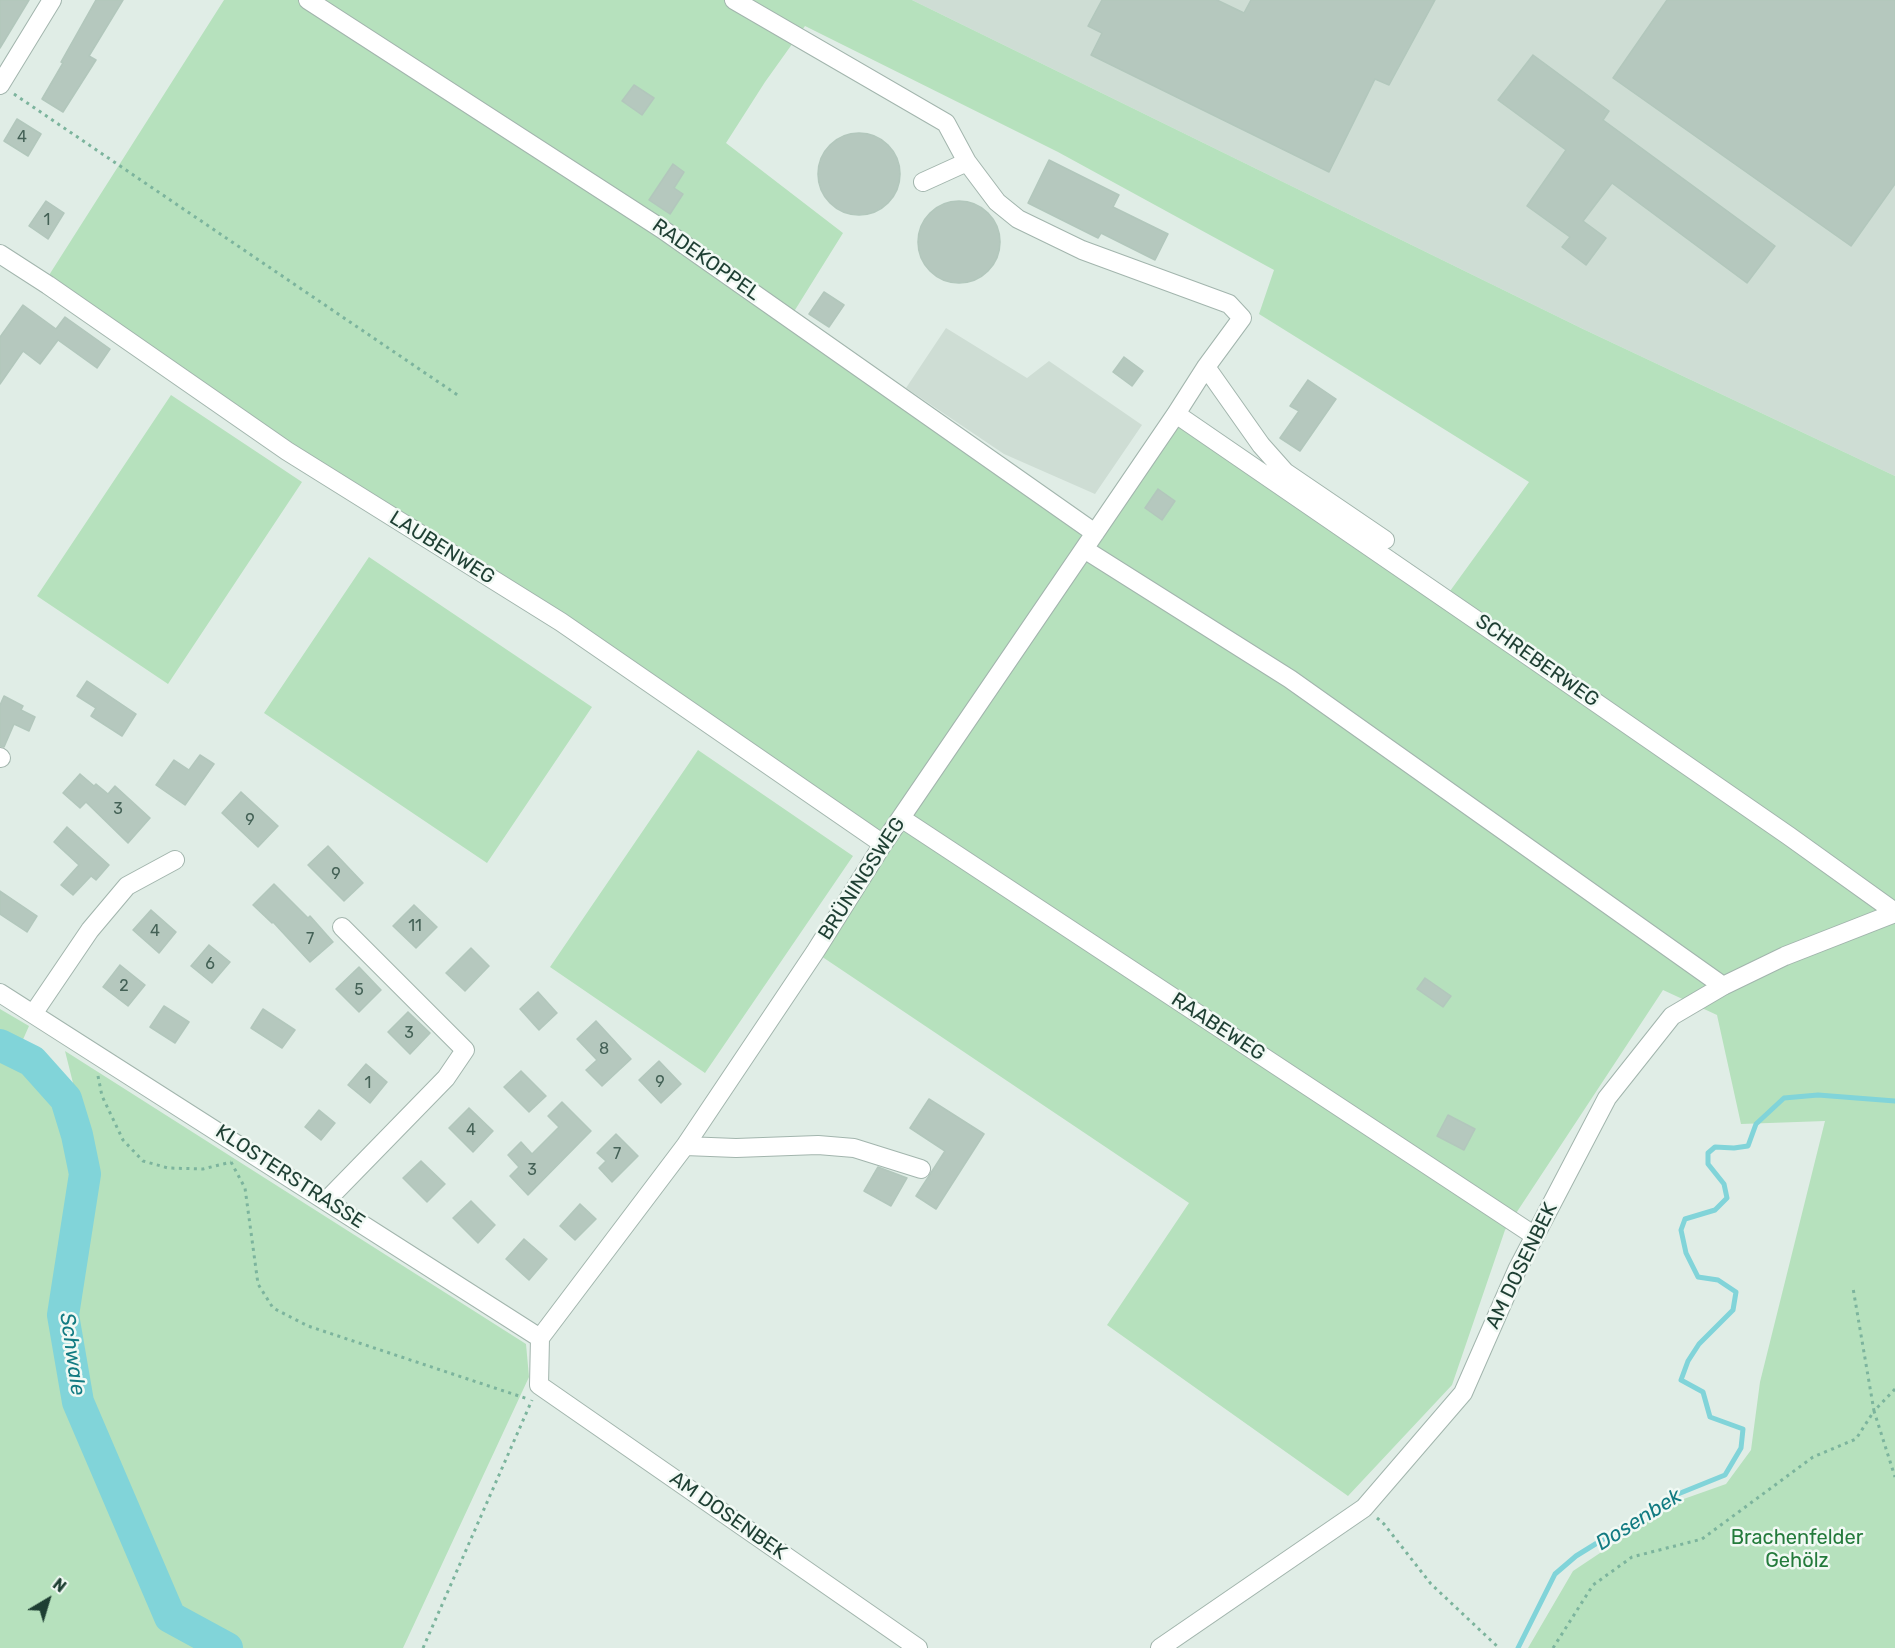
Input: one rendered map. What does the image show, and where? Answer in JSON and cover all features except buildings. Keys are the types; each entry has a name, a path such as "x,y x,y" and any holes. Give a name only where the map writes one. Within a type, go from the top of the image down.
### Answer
{"street":[{"path":"0,85 52,0"},
{"name":"RADEKOPPEL","path":"308,0 662,229 1095,533"},
{"path":"734,0 946,123 967,162 923,182"},
{"name":"BRÜNINGSWEG","path":"540,1338 685,1146 815,952 883,844 1206,367 1242,318 1229,304 1082,250 1018,219 997,202 967,162"},
{"name":"LAUBENWEG","path":"0,254 287,451 561,622 883,844"},
{"path":"1206,367 1261,445 1286,472 1385,540"},
{"name":"SCHREBERWEG","path":"1176,414 1569,683 1895,913"},
{"path":"1084,549 1290,679 1722,986"},
{"name":"RAABEWEG","path":"901,818 1535,1236"},
{"path":"33,1014 90,930 128,886 175,861"},
{"name":"AM DOSENBEK","path":"1160,1648 1364,1508 1463,1393 1517,1270 1607,1098 1672,1016 1722,986 1785,956 1895,913"},
{"path":"326,1201 446,1078 465,1050 342,927"},
{"name":"KLOSTERSTRASSE","path":"0,993 540,1338"},
{"path":"685,1146 736,1148 818,1145 854,1148 921,1169"},
{"path":"536,1392 540,1338"},
{"name":"AM DOSENBEK","path":"536,1392 918,1648"}],"path":[{"path":"0,85 459,396"},
{"path":"92,1051 102,1096 123,1140 144,1161 168,1168 203,1169 231,1162"},
{"path":"238,1143 231,1162 245,1188 258,1284 273,1308 308,1326 536,1392 423,1648"},
{"path":"1853,1288 1874,1411 1895,1477"},
{"path":"1553,1648 1593,1585 1632,1557 1702,1539 1813,1457 1856,1439 1874,1411 1895,1389"},
{"path":"1364,1508 1384,1524 1431,1584 1499,1648"}],"shaded area":[{"path":"912,0 1895,0 1895,476 1583,329"},
{"path":"946,328 1027,378 1049,361 1142,425 1095,494 1004,454 906,388"}],"green space":[{"name":"Brachenfelder Gehölz","path":"224,0 912,0 1583,329 1895,476 1895,1648 1528,1648 1573,1571 1678,1501 1726,1484 1751,1450 1760,1382 1825,1121 1741,1124 1717,1015 1663,990 1505,1230 1452,1385 1348,1496 1107,1325 1189,1203 815,952 883,845 44,283","holes":["805,26 1058,152 1274,270 1259,314 1529,482 1445,598 1176,414 1095,533 790,318 843,233 726,143 765,82"]},
{"path":"171,395 302,482 168,684 37,596"},
{"path":"369,557 592,707 487,863 264,713"},
{"path":"698,750 853,856 705,1073 550,967"},
{"path":"0,1009 29,1026 21,1044 75,1091 65,1051 526,1344 529,1377 403,1648 0,1648"}],"waterway":[{"name":"Schwale","path":"0,1045 32,1061 66,1099 77,1135 85,1174 63,1315 78,1402 170,1617 227,1648"},
{"name":"Dosenbek","path":"1518,1648 1555,1574 1576,1556 1673,1496 1725,1475 1741,1448 1743,1429 1710,1417 1703,1392 1681,1380 1688,1361 1699,1344 1733,1310 1736,1292 1718,1280 1698,1277 1686,1253 1681,1230 1685,1219 1715,1210 1727,1198 1724,1184 1708,1164 1708,1153 1715,1147 1748,1146 1756,1124 1784,1098 1818,1095 1895,1101"}]}
